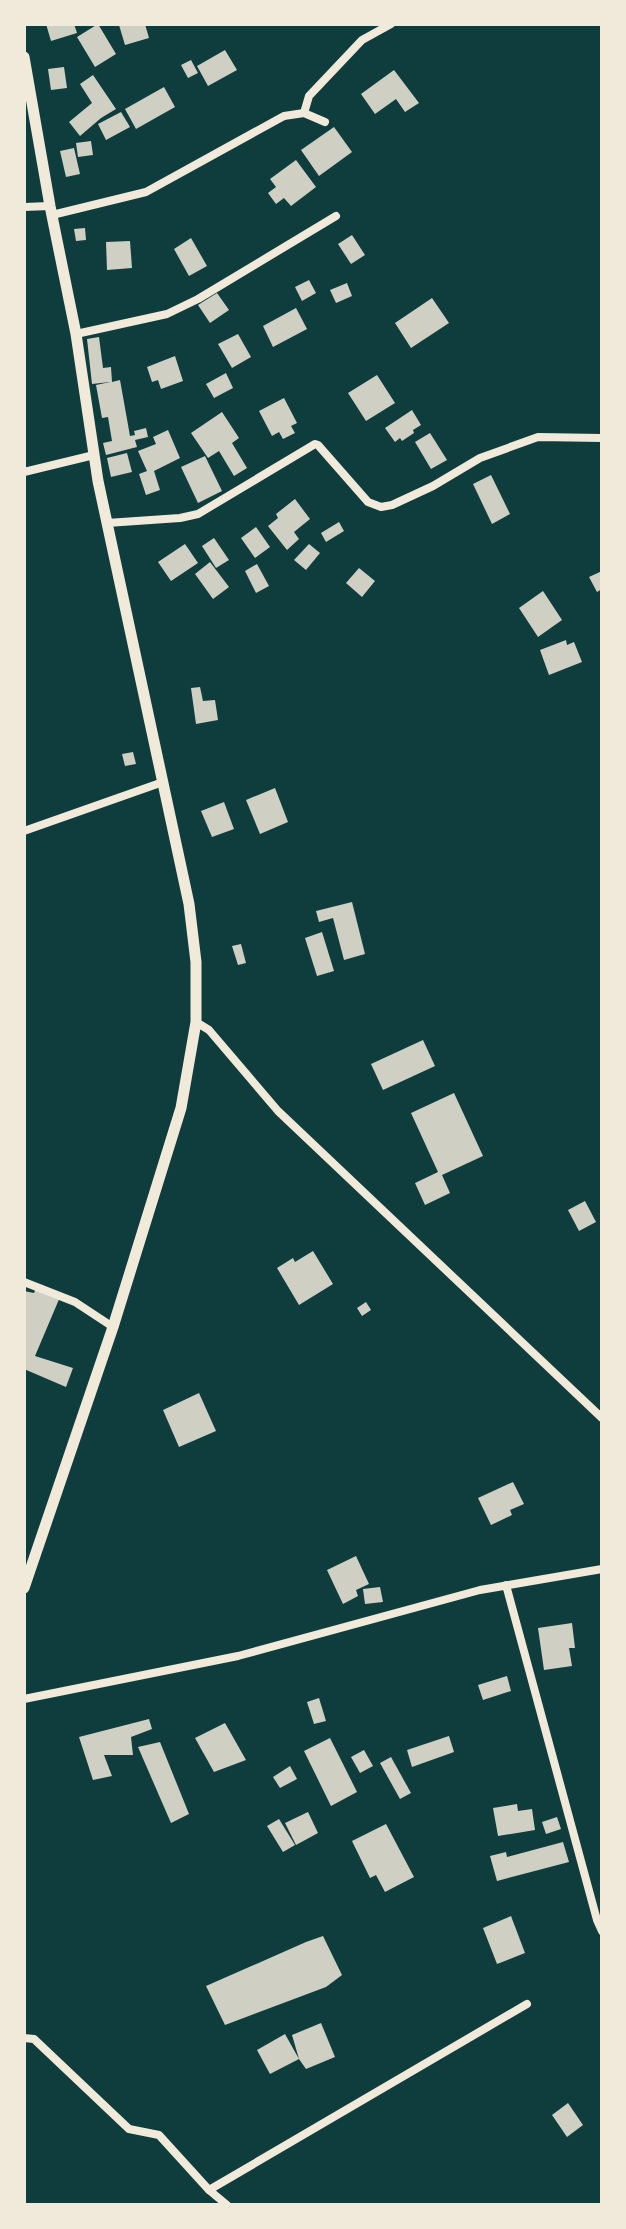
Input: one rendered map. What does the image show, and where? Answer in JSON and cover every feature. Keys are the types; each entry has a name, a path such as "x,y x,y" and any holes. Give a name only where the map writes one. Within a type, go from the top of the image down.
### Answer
{"street":[{"path":"304,113 309,96 362,40 391,24"},
{"path":"24,57 76,334 94,455 189,904 196,962 196,1022 181,1108 148,1220 24,1588"},
{"path":"24,207 51,210 146,192 284,116 304,113 325,122"},
{"path":"76,334 167,314 198,299 336,216"},
{"path":"107,523 198,514 315,444 368,502 381,507 433,486 480,458 538,437 602,438"},
{"path":"24,472 94,455"},
{"path":"24,831 163,782"},
{"path":"196,1022 209,1030 278,1111 602,1418"},
{"path":"24,1282 75,1302 113,1327"},
{"path":"24,1699 238,1656 480,1590 602,1569"},
{"path":"506,1585 602,1931"},
{"path":"209,2190 527,2004"},
{"path":"24,2038 34,2039 129,2129 159,2135 209,2190 227,2205"}],"building":[{"path":"46,24 74,24 77,33 51,41"},
{"path":"98,24 116,54 95,67 77,37"},
{"path":"145,24 149,38 125,45 119,25"},
{"path":"225,50 237,70 208,86 197,66"},
{"path":"191,60 198,73 188,78 181,65"},
{"path":"64,67 67,88 51,90 48,69"},
{"path":"394,70 419,103 405,112 396,99 375,114 361,94"},
{"path":"93,75 116,109 80,136 69,122 92,103 80,84"},
{"path":"164,87 175,107 136,129 125,109"},
{"path":"121,112 130,127 106,140 98,124"},
{"path":"334,127 352,152 319,176 301,150"},
{"path":"91,141 93,155 78,157 76,143"},
{"path":"74,148 80,174 66,177 60,151"},
{"path":"296,160 316,187 291,206 284,198 276,204 268,193 276,187 270,179"},
{"path":"85,228 86,240 76,241 74,229"},
{"path":"352,235 365,255 351,264 338,244"},
{"path":"191,238 207,266 189,276 174,249"},
{"path":"130,241 132,268 107,270 106,242"},
{"path":"309,280 316,293 302,301 295,287"},
{"path":"347,283 352,296 336,303 330,290"},
{"path":"217,293 229,310 210,323 198,305"},
{"path":"432,298 449,323 411,348 395,323"},
{"path":"296,308 307,329 273,347 263,326"},
{"path":"238,334 251,357 232,368 218,344"},
{"path":"99,337 103,368 111,367 112,382 120,380 130,436 135,435 134,431 146,428 148,437 135,440 137,447 106,455 103,443 112,441 108,417 102,418 96,385 110,382 92,384 87,339"},
{"path":"175,356 183,381 161,389 158,380 152,382 147,367"},
{"path":"226,373 233,388 214,398 206,384"},
{"path":"377,375 395,403 366,421 348,393"},
{"path":"284,398 297,423 291,426 295,433 283,439 279,432 272,436 259,411"},
{"path":"412,410 421,425 402,441 400,438 395,442 385,428"},
{"path":"222,412 239,438 232,443 247,468 234,476 219,451 208,458 191,433"},
{"path":"168,430 180,458 154,471 160,490 146,495 139,474 147,471 138,451 156,444 153,437"},
{"path":"430,433 447,460 431,469 415,442"},
{"path":"127,453 132,472 111,477 107,458"},
{"path":"205,456 222,491 198,503 181,467"},
{"path":"491,475 510,514 492,524 473,484"},
{"path":"295,499 310,519 294,532 299,539 287,550 268,526 278,518 276,514"},
{"path":"339,522 344,531 326,542 321,533"},
{"path":"256,527 270,547 255,558 241,538"},
{"path":"214,538 229,560 216,568 202,546"},
{"path":"185,544 198,563 171,581 158,562"},
{"path":"309,544 320,553 306,570 294,560"},
{"path":"210,562 229,587 213,599 195,574"},
{"path":"257,564 269,586 256,593 245,571"},
{"path":"359,568 375,581 362,597 346,583"},
{"path":"602,571 602,589 597,592 589,577"},
{"path":"543,591 562,620 538,637 519,608"},
{"path":"566,640 567,645 574,642 582,662 549,675 540,650"},
{"path":"200,687 203,701 215,700 218,720 196,724 191,688"},
{"path":"133,752 136,764 125,766 122,754"},
{"path":"275,788 288,822 260,834 246,800"},
{"path":"224,802 234,829 212,837 201,811"},
{"path":"352,902 365,954 344,960 333,918 319,922 316,911"},
{"path":"322,932 334,971 317,976 305,938"},
{"path":"241,944 246,963 238,965 232,946"},
{"path":"423,1040 435,1066 383,1090 371,1064"},
{"path":"454,1093 483,1156 442,1175 450,1193 425,1205 415,1183 438,1172 411,1113"},
{"path":"585,1201 596,1222 579,1231 568,1210"},
{"path":"313,1251 333,1284 299,1305 277,1268"},
{"path":"36,1288 60,1297 35,1356 73,1368 66,1387 24,1369 24,1291 34,1293"},
{"path":"366,1302 371,1310 362,1316 357,1308"},
{"path":"199,1393 216,1431 179,1447 163,1410"},
{"path":"513,1482 524,1504 510,1510 512,1515 491,1525 478,1498"},
{"path":"356,1556 369,1584 356,1590 358,1596 343,1604 327,1570"},
{"path":"380,1587 383,1602 365,1604 363,1589"},
{"path":"572,1623 575,1648 569,1648 572,1666 544,1670 538,1628"},
{"path":"507,1676 511,1691 483,1700 478,1685"},
{"path":"319,1698 326,1721 314,1724 307,1702"},
{"path":"149,1719 152,1729 131,1737 133,1755 104,1755 112,1776 93,1780 79,1737"},
{"path":"225,1723 246,1760 214,1772 195,1738"},
{"path":"449,1736 454,1752 412,1767 407,1750"},
{"path":"330,1738 357,1792 331,1806 304,1751"},
{"path":"160,1742 189,1814 171,1823 138,1747"},
{"path":"364,1750 373,1766 360,1773 351,1757"},
{"path":"391,1757 411,1793 400,1799 380,1763"},
{"path":"290,1766 297,1779 280,1788 273,1777"},
{"path":"517,1804 518,1811 532,1809 535,1830 498,1836 493,1808"},
{"path":"308,1812 318,1833 296,1845 285,1823"},
{"path":"557,1817 561,1829 546,1834 542,1822"},
{"path":"279,1819 295,1845 283,1852 267,1826"},
{"path":"386,1824 414,1877 385,1892 376,1875 370,1878 352,1841"},
{"path":"563,1842 569,1862 497,1881 490,1856 506,1852 507,1857"},
{"path":"511,1916 525,1953 497,1964 483,1928"},
{"path":"323,1936 342,1975 326,1987 225,2025 206,1986"},
{"path":"321,2023 335,2057 306,2069 299,2059 292,2035"},
{"path":"285,2034 299,2059 270,2074 257,2050"},
{"path":"568,2103 583,2125 567,2137 552,2115"}]}
